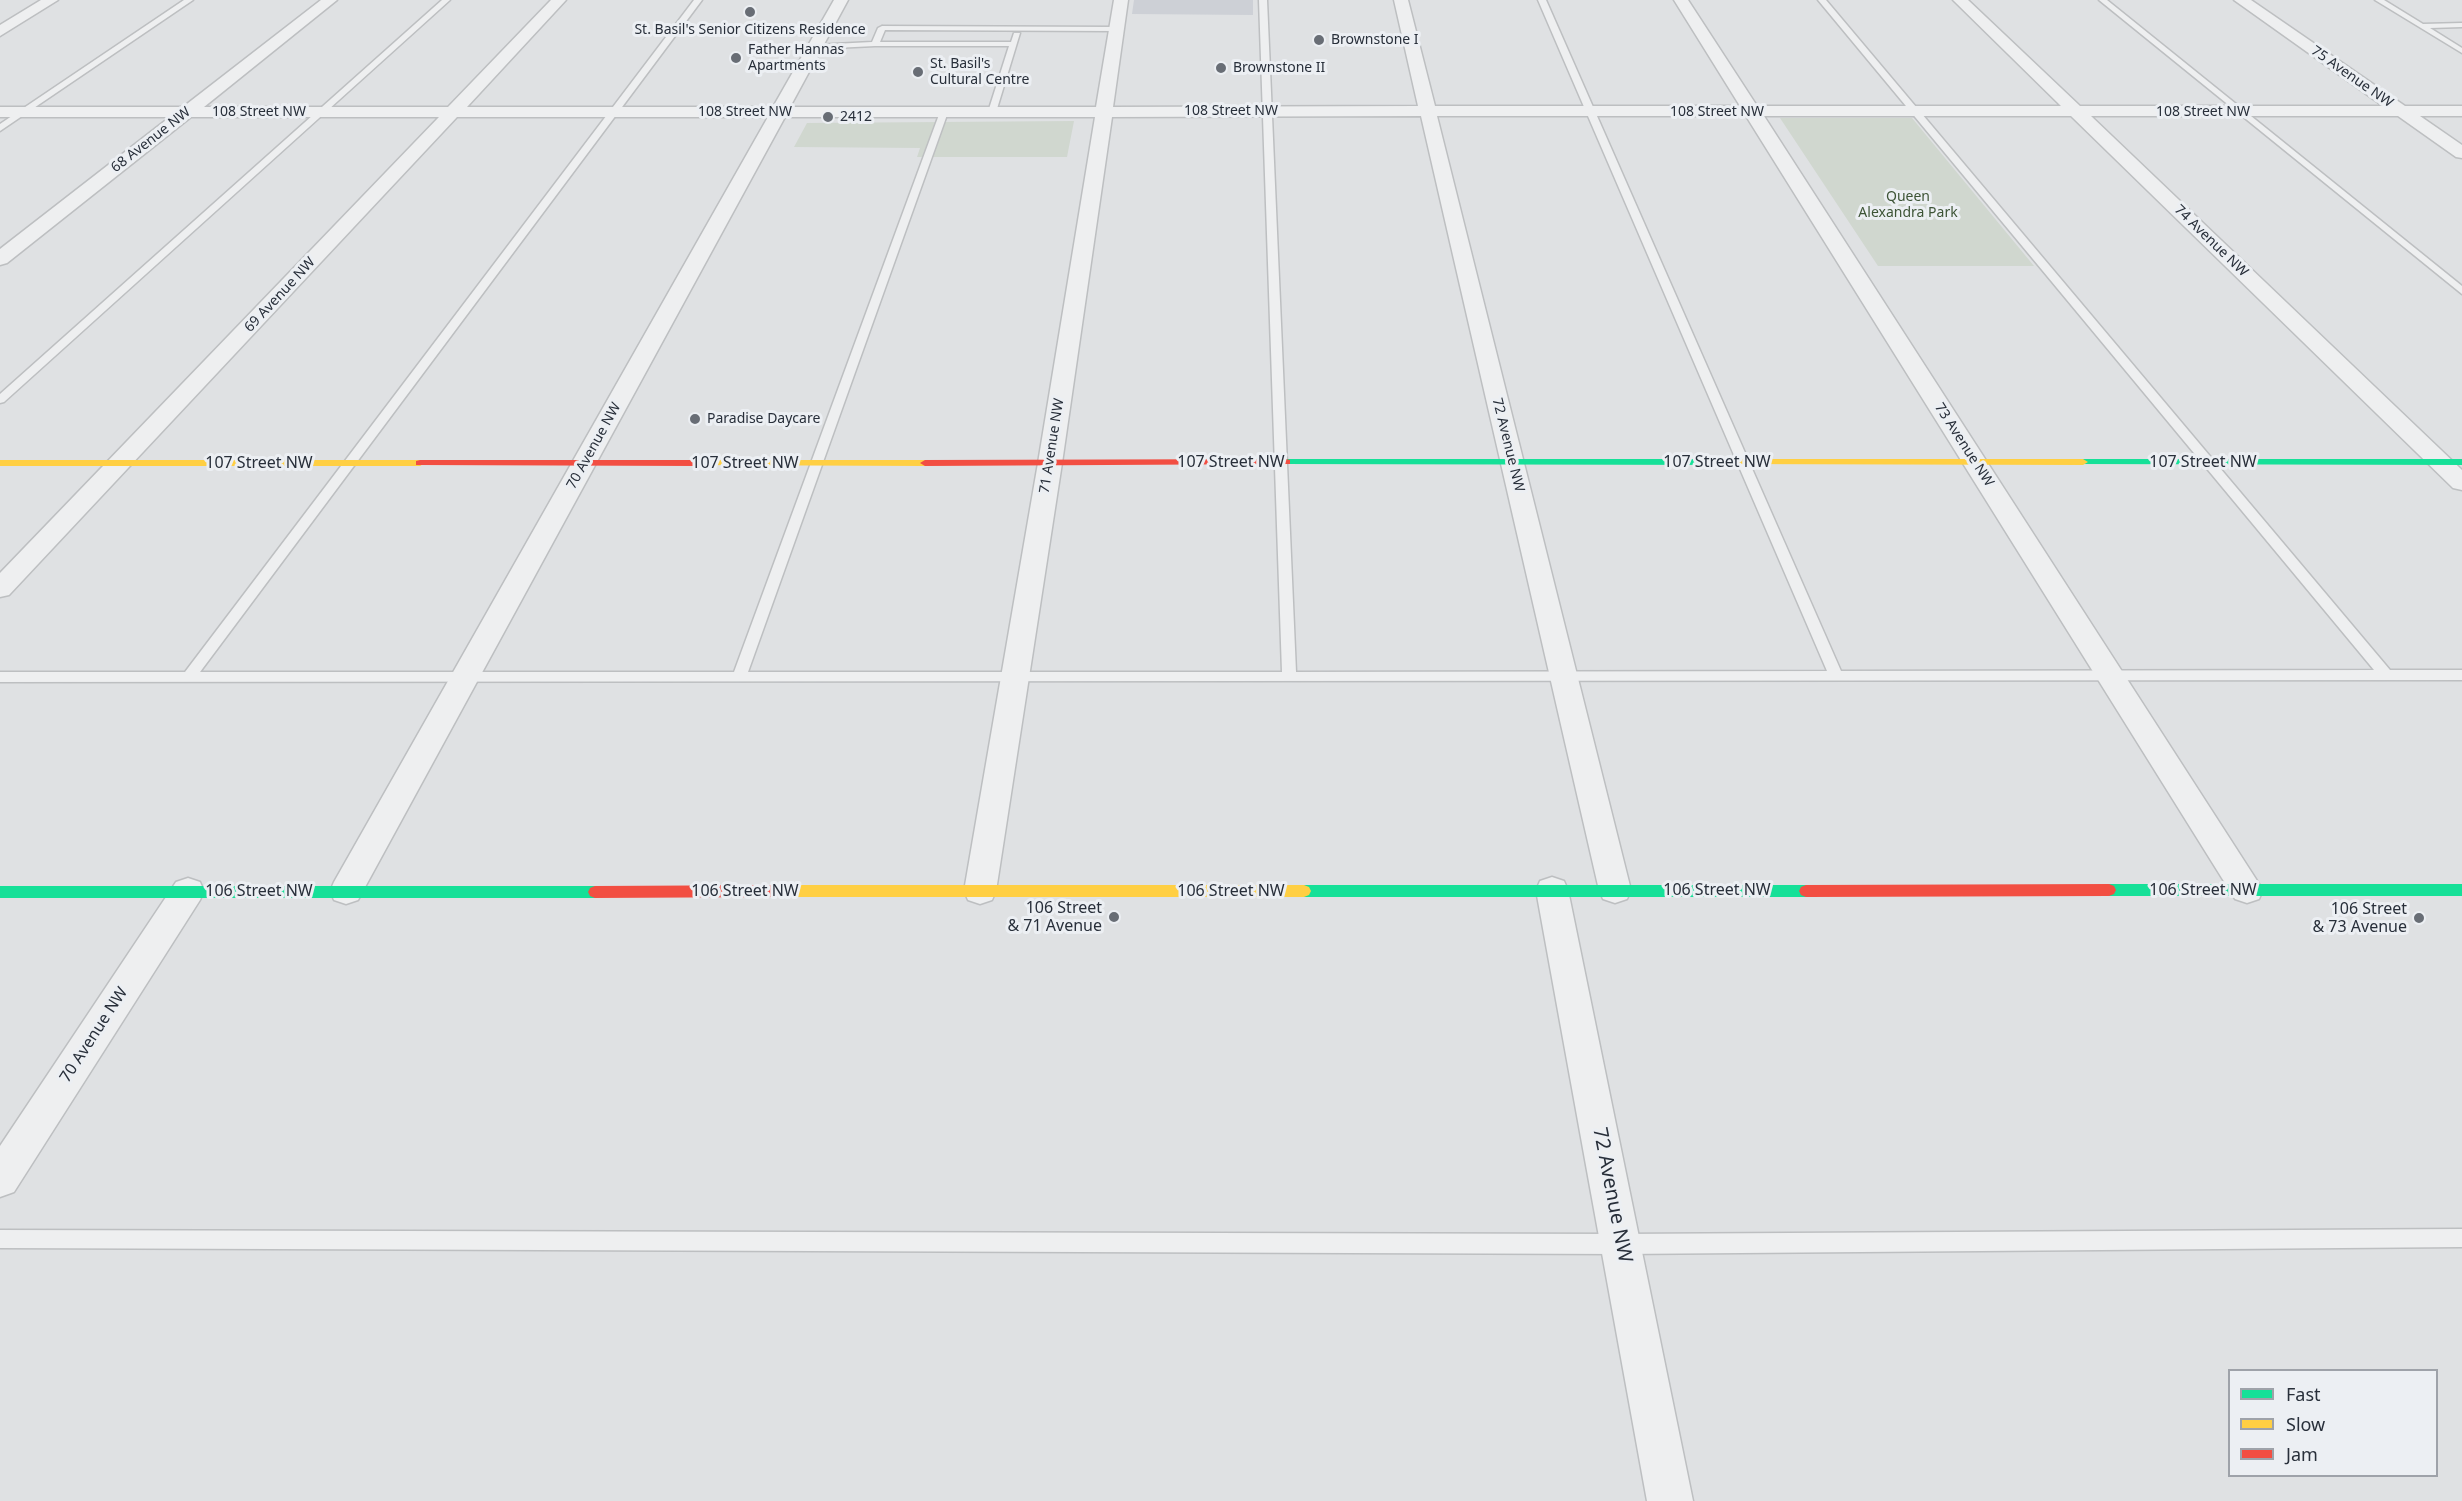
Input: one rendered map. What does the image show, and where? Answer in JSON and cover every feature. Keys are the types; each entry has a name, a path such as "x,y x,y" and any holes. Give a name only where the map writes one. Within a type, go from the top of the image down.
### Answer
{"street":[{"path":"0,30 51,0"},
{"name":"68 Avenue NW","path":"0,259 330,0"},
{"name":"69 Avenue NW","path":"0,589 560,0"},
{"name":"70 Avenue NW","path":"346,891 841,0"},
{"name":"71 Avenue NW","path":"980,891 1050,463 1121,0"},
{"name":"72 Avenue NW","path":"1401,0 1615,890"},
{"name":"73 Avenue NW","path":"1681,0 2247,890"},
{"name":"74 Avenue NW","path":"1960,0 2462,483"},
{"name":"75 Avenue NW","path":"2241,0 2462,153"},
{"name":"108 Street NW","path":"0,112 2462,111"},
{"name":"107 Street NW","path":"0,463 2462,462"},
{"name":"72 Avenue NW","path":"1552,890 1671,1501"},
{"name":"106 Street NW","path":"0,892 2462,890"},
{"name":"70 Avenue NW","path":"0,1179 188,891"}],"lane":[{"path":"0,128 189,0"},
{"path":"0,400 446,0"},
{"path":"189,677 698,0"},
{"path":"1263,0 1290,677"},
{"path":"1542,0 1836,676"},
{"path":"1822,0 2386,675"},
{"path":"2103,0 2462,291"},
{"path":"2379,0 2462,51"},
{"path":"2420,26 2462,26"},
{"path":"875,44 882,28 1116,29"},
{"path":"992,112 1019,29"},
{"path":"814,47 875,44 1014,44"},
{"path":"739,678 944,112"},
{"path":"0,677 2462,675"},
{"path":"0,1239 1621,1244 2462,1238"}],"shaded area":[{"path":"1134,0 1253,0 1253,15 1132,14"}],"green space":[{"name":"Queen Alexandra Park","path":"1780,118 1912,118 2034,266 1878,266"},
{"path":"1074,121 1067,157 917,157 920,148 794,147 807,123"}],"traffic: fast":[{"path":"1286,462 1730,462"},
{"path":"2083,462 2462,462"},
{"path":"2109,890 2462,890"},
{"path":"1304,891 1806,891"},
{"path":"0,892 595,892"}],"traffic: slow":[{"path":"1730,462 2083,462"},
{"path":"0,463 420,463"},
{"path":"696,463 925,463"},
{"path":"786,891 1304,891"}],"traffic: jam":[{"path":"925,463 1286,462"},
{"path":"420,463 696,463"},
{"path":"1806,891 2109,890"},
{"path":"595,892 786,891"}],"place":[{"name":"St. Basil's Senior Citizens Residence","path":"750,12"},
{"name":"Brownstone I","path":"1319,40"},
{"name":"Father Hannas Apartments","path":"736,58"},
{"name":"Brownstone II","path":"1221,68"},
{"name":"St. Basil's Cultural Centre","path":"918,72"},
{"name":"2412","path":"828,117"},
{"name":"Paradise Daycare","path":"695,419"},
{"name":"106 Street & 71 Avenue","path":"1114,917"},
{"name":"106 Street & 73 Avenue","path":"2419,918"}]}
